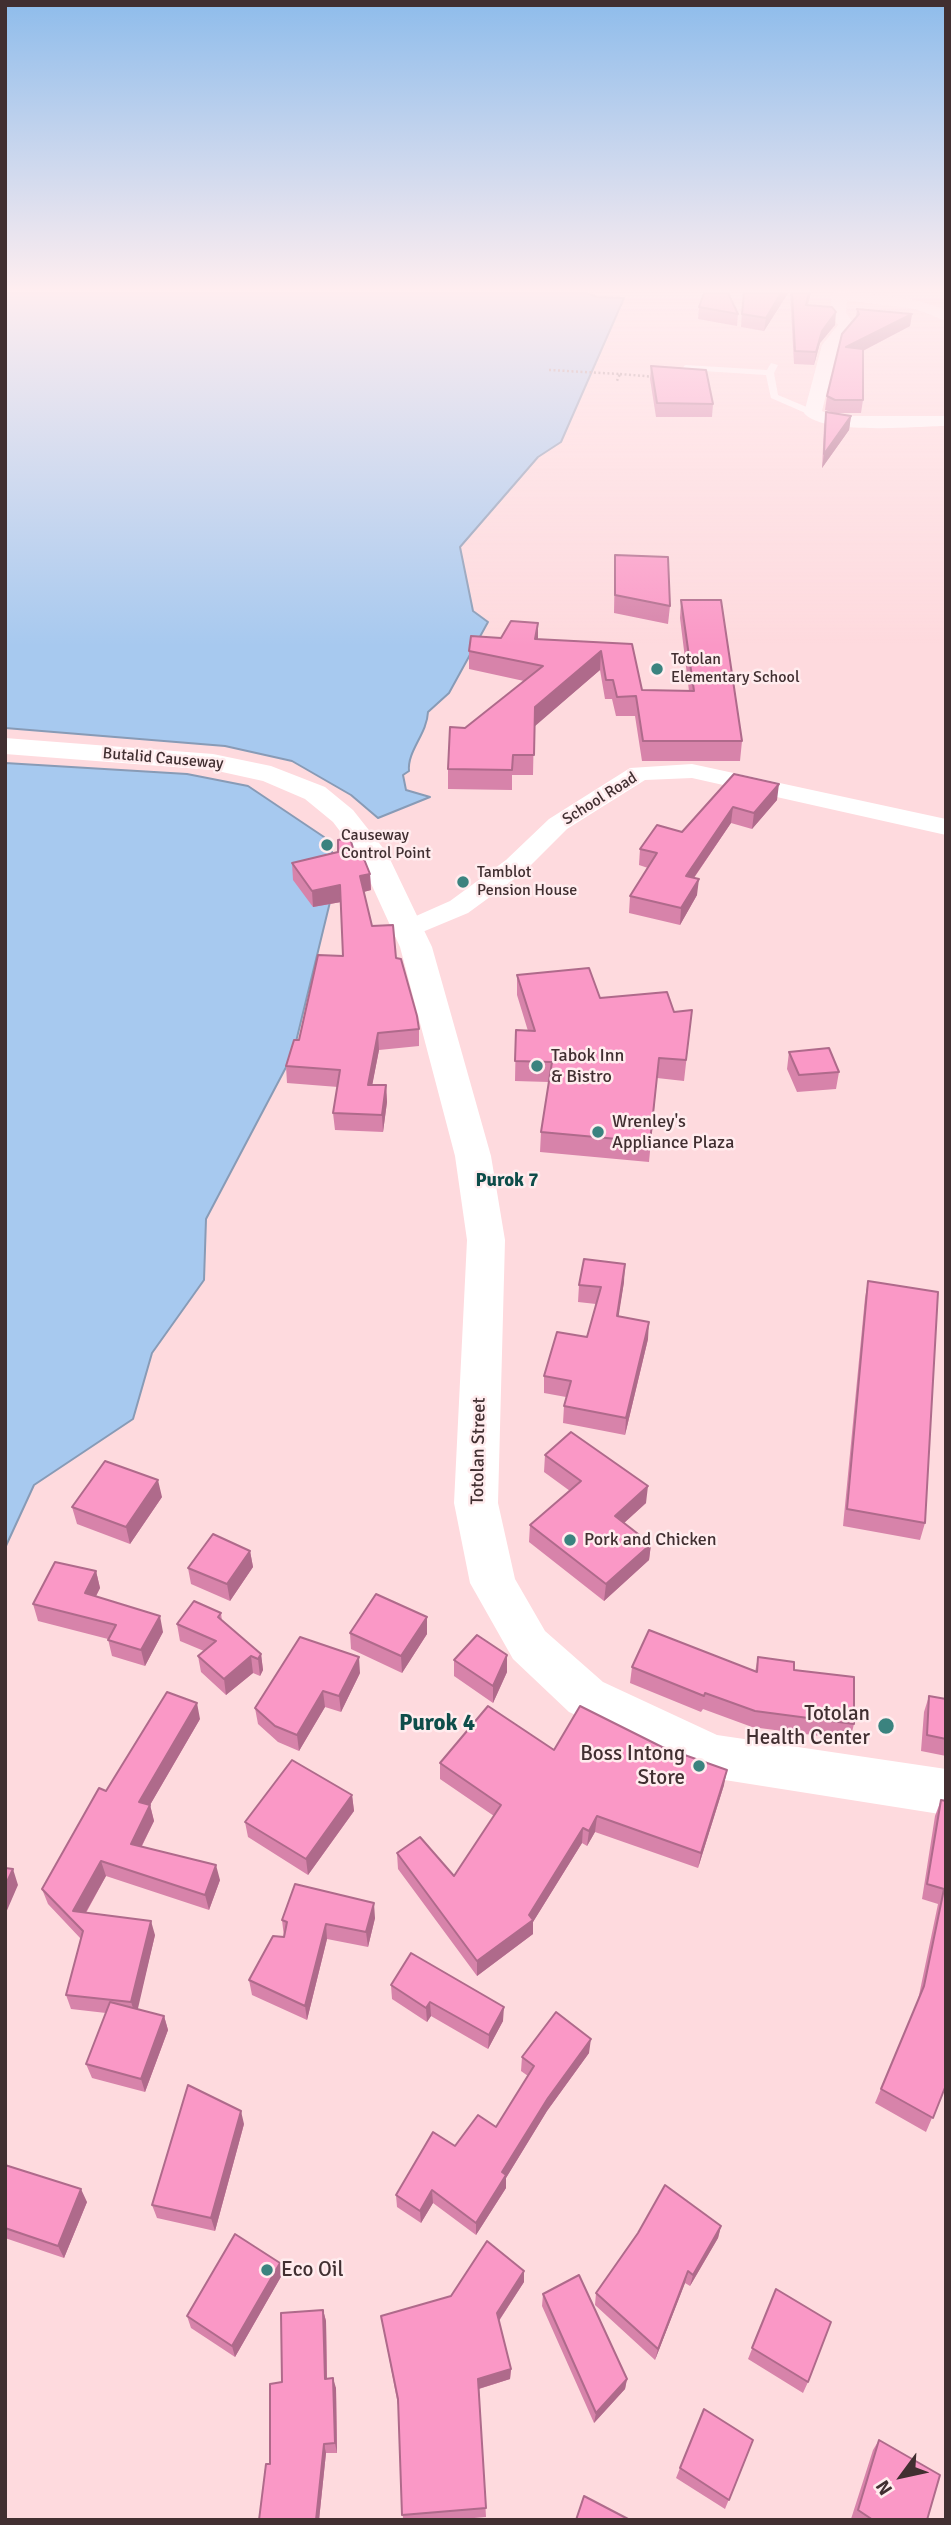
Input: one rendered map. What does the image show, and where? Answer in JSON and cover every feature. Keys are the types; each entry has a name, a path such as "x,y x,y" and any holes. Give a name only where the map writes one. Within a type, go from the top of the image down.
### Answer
{"main road":[{"name":"Butalid Causeway","path":"5,746 213,762 271,774 315,793 343,816 372,853 408,930"},
{"name":"Totolan Street","path":"408,930 416,947 470,1144 486,1240 476,1503 494,1583 529,1645 586,1698 712,1756 946,1792"}],"street":[{"path":"813,413 830,421 946,421"},
{"name":"School Road","path":"408,930 459,906 514,866 558,824 639,773 692,771 946,827"}],"lane":[{"path":"808,411 813,413"}],"water":[{"path":"5,411 575,411 561,442 538,457 460,547 473,611 488,622 449,693 428,712 411,756 409,771 403,775 406,790 430,797 378,818 351,795 292,761 225,746 5,728"},
{"path":"5,763 187,774 248,786 324,837 339,865 293,1054 206,1219 204,1280 152,1353 133,1419 34,1485 5,1548"}],"building":[{"path":"826,412 851,416 824,454"},
{"path":"615,555 668,557 670,606 615,595"},
{"path":"681,600 721,600 742,741 643,741 636,696 617,697 613,680 606,680 601,651 535,707 534,755 513,755 512,770 448,769 450,727 465,728 543,666 469,651 471,636 501,638 511,621 538,623 535,639 632,644 642,690 694,691"},
{"path":"734,774 779,784 754,813 733,807 686,876 699,879 681,908 630,896 657,853 640,849 657,825 682,832"},
{"path":"350,838 353,848 364,859 370,874 360,876 372,926 393,925 396,958 401,959 419,1029 378,1033 368,1085 386,1085 382,1115 333,1113 340,1070 286,1066 294,1040 299,1040 318,955 343,956 340,885 312,891 292,863 338,852 338,840"},
{"path":"589,968 600,998 667,992 674,1012 692,1010 686,1060 659,1058 650,1142 541,1132 552,1062 515,1061 516,1030 535,1031 517,975"},
{"path":"829,1048 839,1072 799,1075 789,1052"},
{"path":"584,1259 625,1264 617,1316 649,1322 626,1418 564,1406 571,1381 544,1376 557,1332 587,1337 601,1287 579,1285"},
{"path":"868,1281 938,1292 925,1523 847,1509"},
{"path":"571,1432 648,1486 615,1516 651,1544 606,1584 530,1525 581,1481 545,1455"},
{"path":"105,1461 158,1480 126,1527 72,1507"},
{"path":"213,1534 250,1551 227,1584 188,1568"},
{"path":"55,1562 96,1571 85,1593 160,1616 141,1650 108,1640 116,1625 33,1604"},
{"path":"376,1594 427,1617 401,1656 350,1633"},
{"path":"194,1601 221,1613 218,1617 261,1654 258,1659 251,1656 224,1679 198,1656 216,1641 177,1624"},
{"path":"649,1630 757,1672 758,1657 794,1662 794,1670 854,1677 854,1724 755,1711 705,1693 704,1696 632,1667"},
{"path":"477,1635 507,1655 493,1686 454,1660"},
{"path":"300,1637 359,1657 339,1696 323,1691 297,1735 275,1726 255,1708"},
{"path":"167,1692 197,1703 139,1802 150,1805 131,1844 216,1865 205,1895 101,1861 73,1911 151,1921 131,2002 66,1995 83,1931 42,1889 99,1788 106,1791"},
{"path":"929,1696 946,1699 946,1739 927,1735"},
{"path":"488,1706 554,1750 580,1706 662,1747 727,1770 701,1853 597,1816 589,1831 583,1828 529,1915 533,1920 477,1961 397,1853 420,1837 454,1876 501,1805 440,1763"},
{"path":"292,1760 352,1795 306,1859 245,1822"},
{"path":"941,1800 946,1801 946,2085 933,2118 881,2089 924,1986 944,1889 927,1884"},
{"path":"5,1868 13,1869 5,1886"},
{"path":"295,1884 374,1903 366,1932 326,1924 305,2006 249,1980 273,1936 284,1937 287,1922 282,1920"},
{"path":"411,1953 504,2007 489,2035 430,2002 426,2008 391,1985"},
{"path":"110,2002 164,2016 141,2079 86,2064"},
{"path":"556,2012 591,2039 548,2098 502,2172 506,2175 476,2223 432,2190 420,2211 396,2195 433,2132 455,2146 478,2115 496,2127 534,2066 522,2057"},
{"path":"188,2085 241,2111 211,2218 152,2205"},
{"path":"5,2165 81,2189 58,2246 5,2228"},
{"path":"665,2185 721,2226 693,2275 688,2271 658,2349 596,2293 638,2233"},
{"path":"235,2234 280,2263 232,2346 187,2316"},
{"path":"487,2241 524,2271 497,2313 511,2369 478,2379 486,2508 402,2515 398,2399 381,2316 451,2296"},
{"path":"579,2275 627,2379 596,2413 543,2294"},
{"path":"776,2289 831,2322 808,2382 752,2348"},
{"path":"323,2310 325,2379 333,2378 335,2443 324,2444 316,2520 259,2520 266,2464 270,2464 270,2384 282,2382 281,2313"},
{"path":"704,2409 753,2440 729,2500 680,2468"},
{"path":"879,2440 940,2475 927,2520 873,2520 858,2510"},
{"path":"584,2496 630,2520 576,2520"}],"place":[{"name":"Totolan Elementary School","path":"657,669"},
{"name":"Causeway Control Point","path":"327,845"},
{"name":"Tamblot Pension House","path":"463,882"},
{"name":"Tabok Inn & Bistro","path":"537,1066"},
{"name":"Wrenley's Appliance Plaza","path":"598,1132"},
{"name":"Pork and Chicken","path":"570,1540"},
{"name":"Totolan Health Center","path":"886,1726"},
{"name":"Boss Intong Store","path":"699,1766"},
{"name":"Eco Oil","path":"267,2270"}],"district":[{"name":"Purok 7","path":"507,1181"},
{"name":"Purok 4","path":"437,1724"}]}
